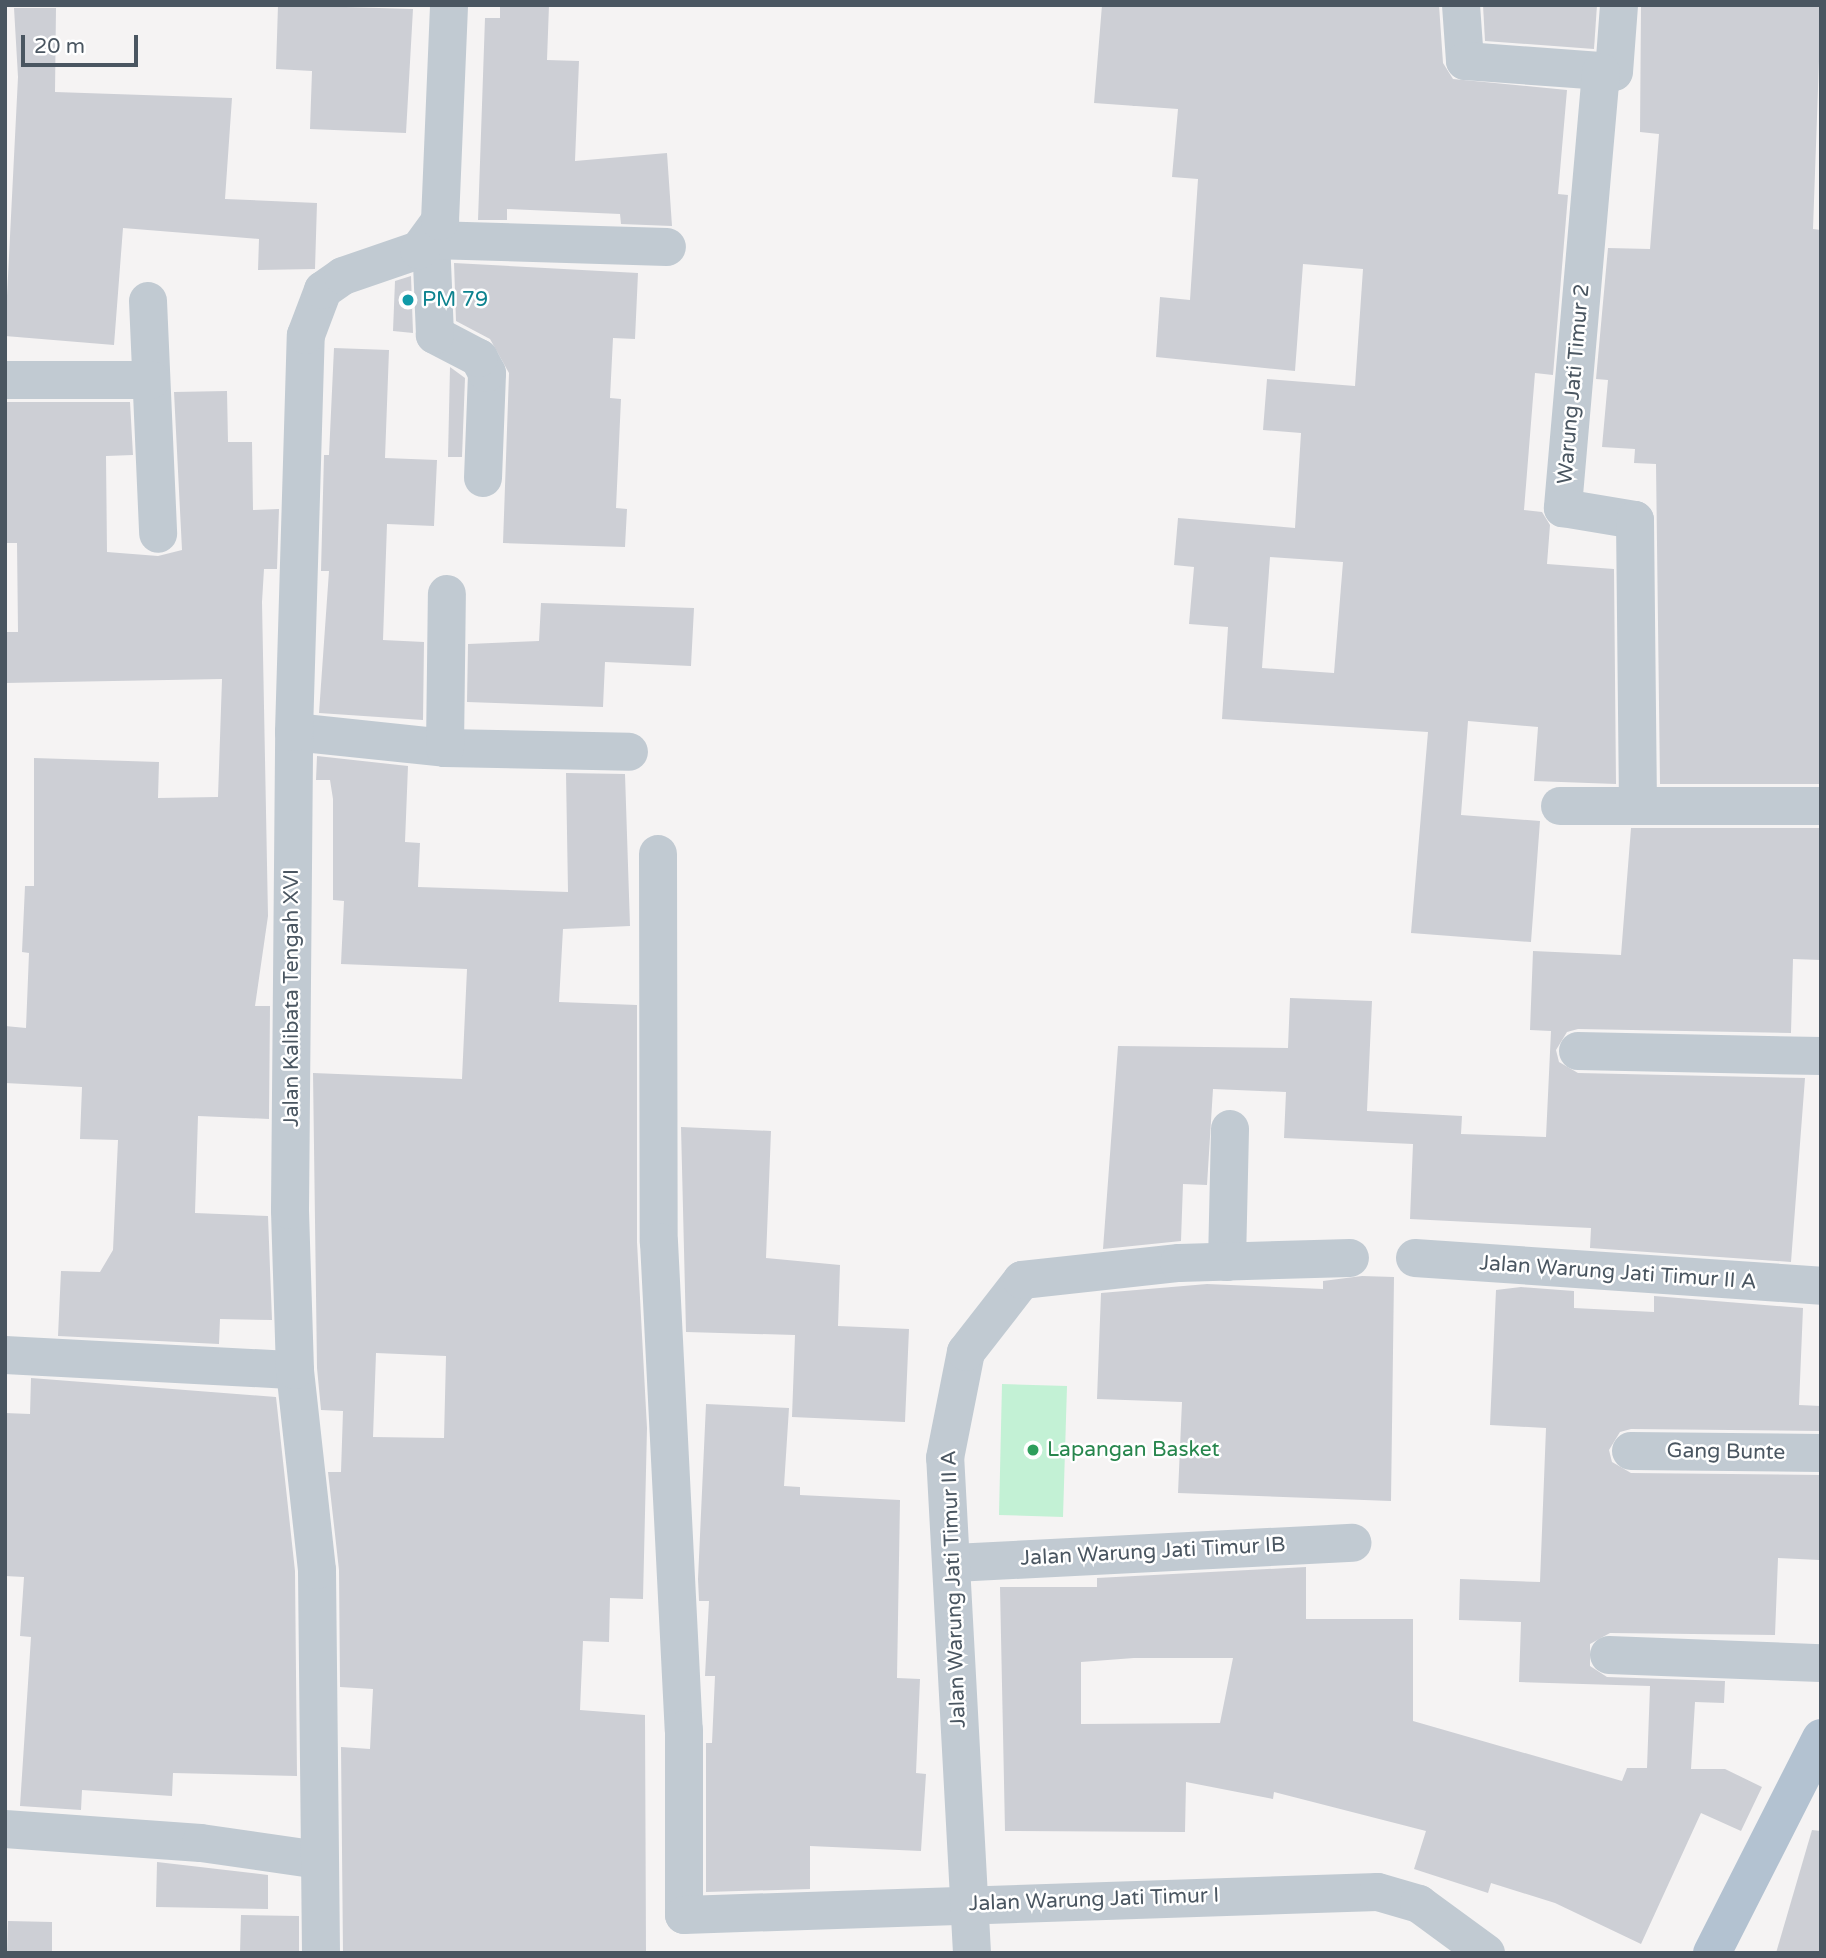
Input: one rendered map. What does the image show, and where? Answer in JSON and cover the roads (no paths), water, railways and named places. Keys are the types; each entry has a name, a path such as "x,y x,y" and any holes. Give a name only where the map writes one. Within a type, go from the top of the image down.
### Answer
{"main road":[{"path":"1713,1953 1821,1738"}],"street":[{"path":"449,5 445,198 432,240 435,335 479,358 487,373 484,478"},
{"path":"1461,5 1465,61 1608,72"},
{"name":"Warung Jati Timur 2","path":"1619,5 1608,72 1563,508 1635,520 1638,805"},
{"path":"432,240 667,247"},
{"name":"Jalan Kalibata Tengah XVI","path":"321,1953 317,1570 295,1370 290,1210 294,732 306,335 323,290 343,276 432,240"},
{"path":"148,301 158,534"},
{"path":"5,380 150,380"},
{"path":"445,748 447,594"},
{"path":"294,732 445,748 629,752"},
{"path":"1560,806 1821,806"},
{"name":"Jalan Warung Jati Timur I","path":"658,854 659,1242 684,1730 684,1915 1378,1892 1419,1904 1486,1953"},
{"path":"1578,1051 1821,1055"},
{"path":"1227,1262 1230,1129"},
{"name":"Jalan Warung Jati Timur II A","path":"972,1953 965,1904 954,1563 945,1458 966,1352 1022,1280 1227,1262 1350,1258"},
{"name":"Jalan Warung Jati Timur II A","path":"1415,1258 1821,1286"},
{"path":"5,1355 295,1370"},
{"name":"Gang Bunte","path":"1632,1451 1821,1452"},
{"name":"Jalan Warung Jati Timur IB","path":"954,1563 1352,1543"},
{"path":"1609,1655 1821,1663"},
{"path":"5,1829 318,1860"}],"place":[{"name":"PM 79","path":"408,300"},
{"name":"Lapangan Basket","path":"1033,1450"}]}
